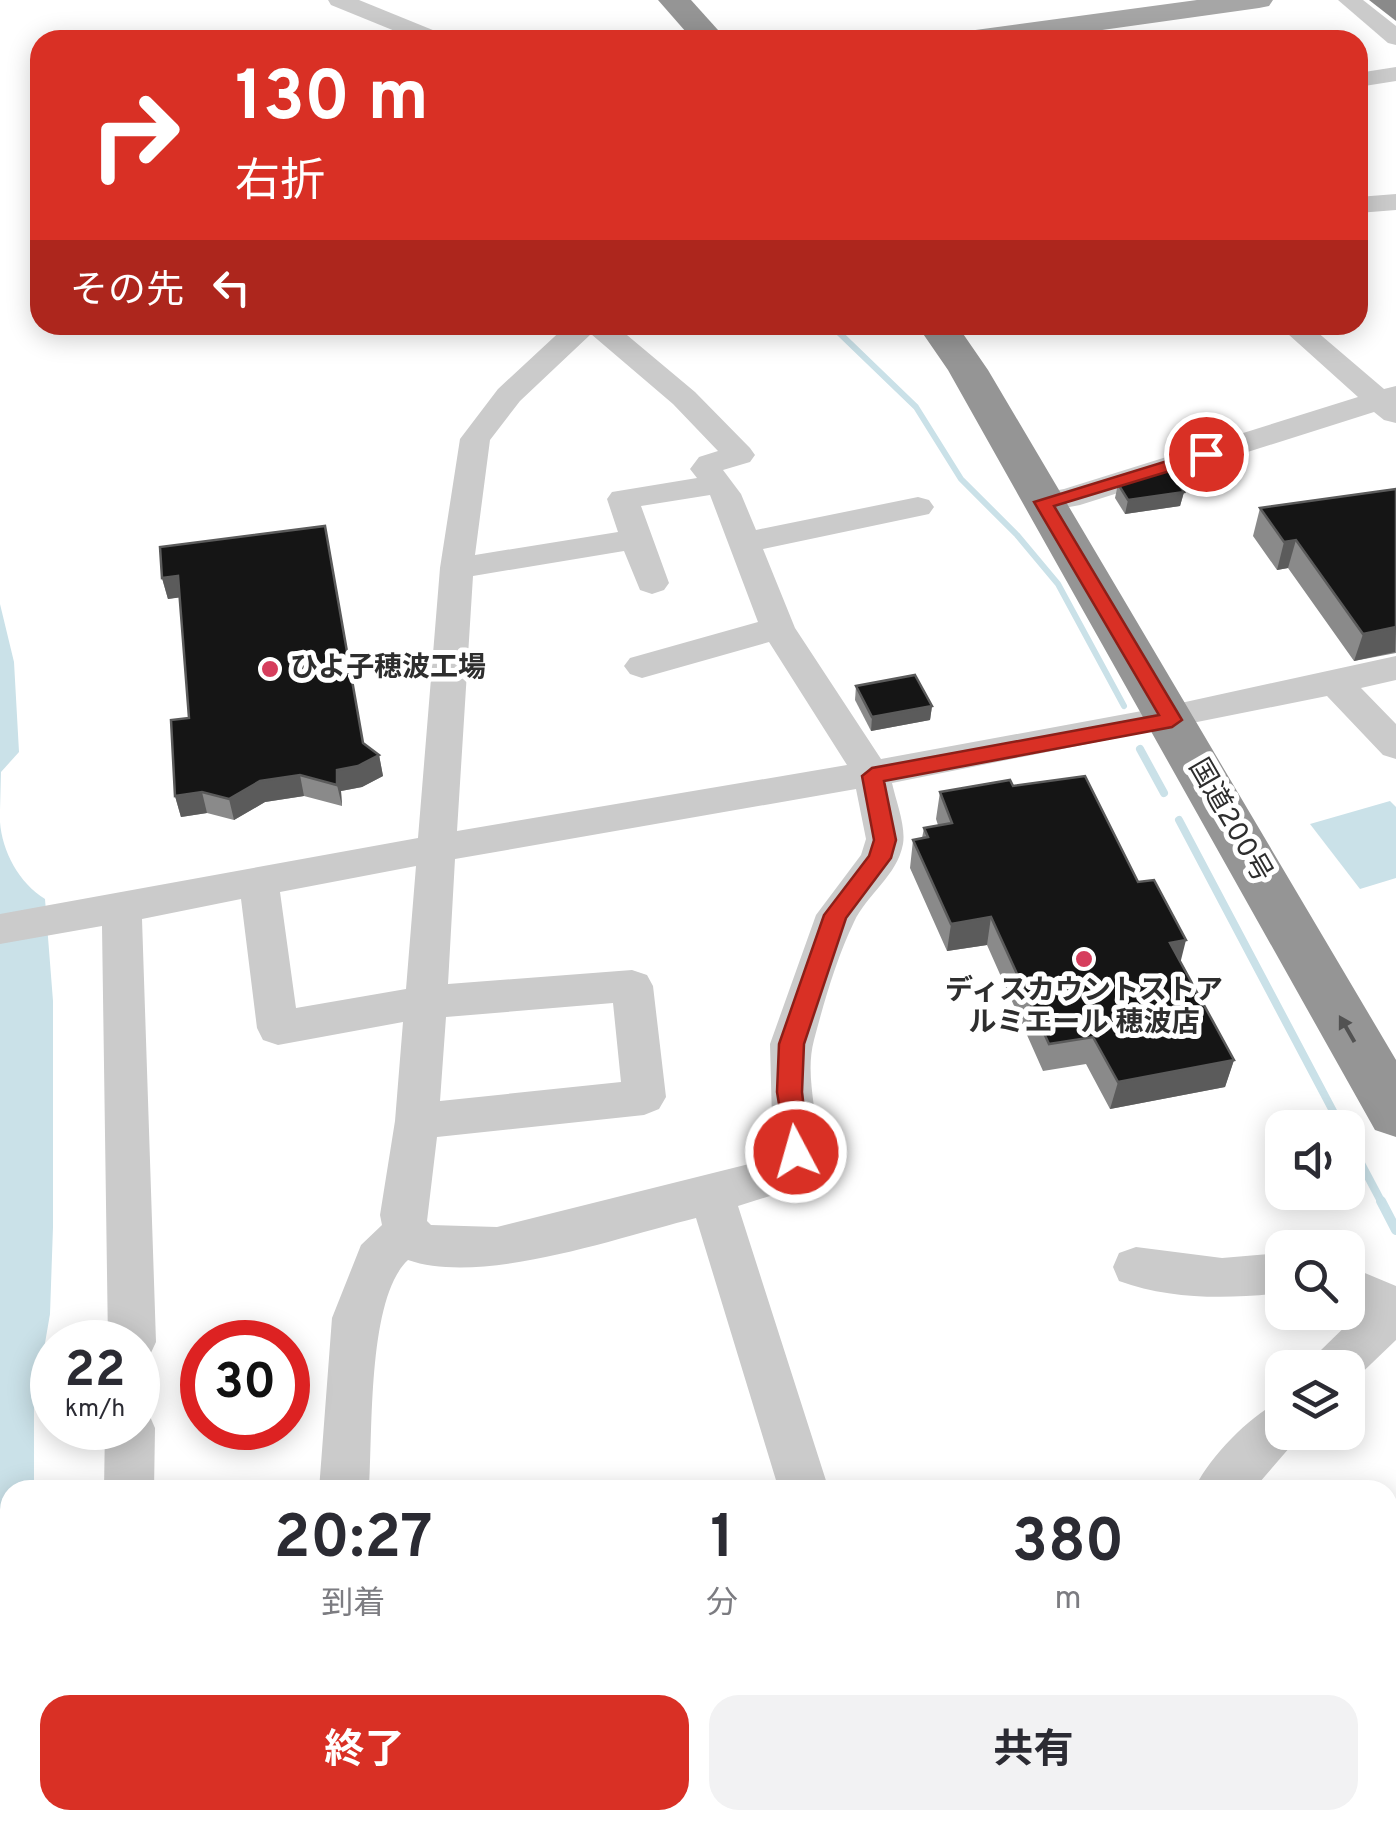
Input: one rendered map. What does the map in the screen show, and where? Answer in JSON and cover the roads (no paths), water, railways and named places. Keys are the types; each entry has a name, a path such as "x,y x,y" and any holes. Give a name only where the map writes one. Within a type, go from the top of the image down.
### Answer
{"highway":[{"path":"657,0 685,30"},
{"path":"674,0 702,30"},
{"name":"国道200号","path":"944,335 1056,500 1396,1048"},
{"name":"国道200号","path":"969,335 1056,500"},
{"name":"国道200号","path":"1188,717 1396,1113"}],"main road":[{"path":"1040,30 1258,0"}],"street":[{"path":"340,0 412,30"},
{"path":"1349,0 1396,38"},
{"path":"1368,78 1396,74"},
{"path":"1368,204 1396,202"},
{"path":"573,335 509,395 475,439 457,568 417,1121 403,1215 407,1230 420,1244 497,1247 712,1195 792,1171 796,1152 790,1092 792,1044 836,915 880,858 885,840 872,776 778,628 725,494 714,485 706,470 710,464 739,455 684,398 610,335"},
{"path":"1305,335 1390,403"},
{"path":"1056,500 1390,403"},
{"path":"652,583 623,500 714,485"},
{"path":"742,543 918,507"},
{"path":"457,568 637,539"},
{"path":"642,666 778,628"},
{"path":"0,929 115,911 434,848 872,776 1188,717 1396,668"},
{"path":"1335,683 1396,746"},
{"path":"259,883 278,1028 426,1002 632,986 644,1097 417,1121"},
{"path":"115,911 131,1320"},
{"path":"712,1195 801,1480"},
{"path":"345,1480 356,1318 377,1259 407,1230"},
{"path":"1136,1266 1222,1278 1265,1274"},
{"path":"1354,1350 1395,1308 1365,1295"},
{"path":"1229,1480 1265,1442"},
{"path":"129,1480 130,1450"}],"water":[{"path":"0,604 14,662 19,752 1,772 0,810"},
{"path":"1390,801 1396,807 1396,878 1360,889 1310,824"},
{"path":"0,822 13,865 45,899 53,1001 50,1314 49,1320 30,1320 30,1450 34,1450 34,1480 0,1480"}],"waterway":[{"path":"841,335 916,407 961,479 1017,535 1058,584 1124,706"},
{"path":"1140,749 1164,793"},
{"path":"1179,820 1332,1110"},
{"path":"1365,1171 1382,1203"},
{"path":"1381,1201 1396,1230"}],"place":[{"name":"ひよ子穂波工場","path":"270,669"},
{"name":"ディスカウントストア ルミエール 穂波店","path":"1084,959"}]}
